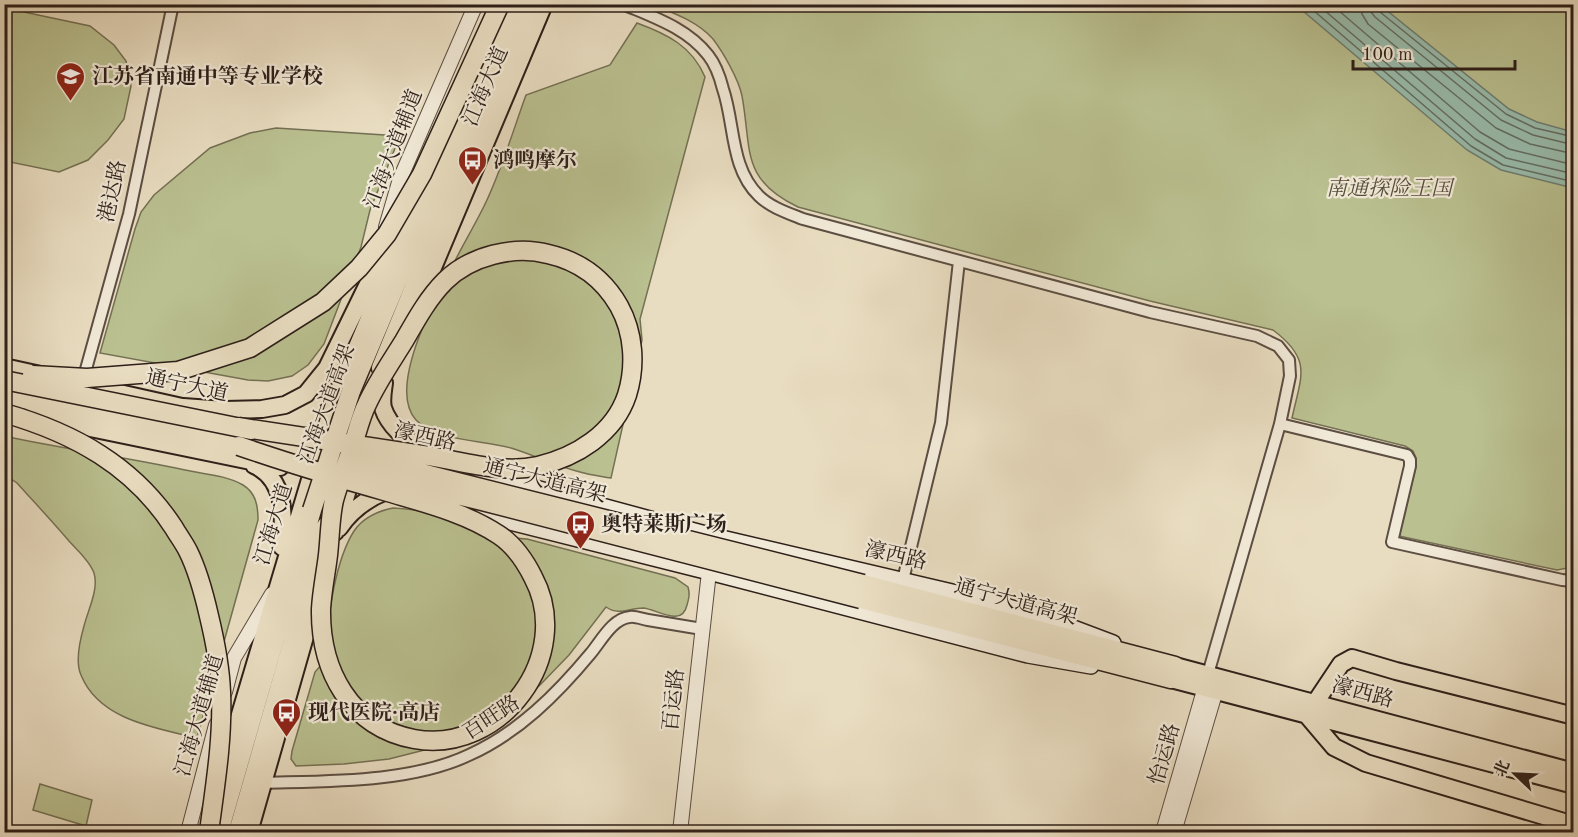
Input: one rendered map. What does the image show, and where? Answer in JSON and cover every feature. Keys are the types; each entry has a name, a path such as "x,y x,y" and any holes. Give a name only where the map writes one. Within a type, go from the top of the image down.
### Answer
{"highway":[{"path":"4,369 48,377 87,378 178,371 250,348 323,302 358,268 387,234 422,174 502,4"},
{"name":"江海大道高架","path":"219,832 312,510 351,391 514,4"},
{"name":"江海大道高架","path":"238,832 333,503 366,406 531,4"},
{"path":"238,427 506,469 537,466 581,450 596,439 615,419 625,401 632,364 632,345 627,320 603,284 584,267 565,258 538,251 510,251 488,256 448,278 440,287 426,305 366,406"},
{"name":"通宁大道高架","path":"4,380 238,427 483,487 862,592"},
{"name":"通宁大道高架","path":"4,395 233,451 312,460 862,592 1173,672"},
{"path":"4,412 62,433 99,453 134,480 160,507 188,550 202,587 217,647 221,693 219,752 207,832"},
{"path":"233,451 426,504 474,521 502,537 529,568 540,590 545,614 545,635 537,668 518,700 504,714 488,726 468,735 445,740 429,740 416,739 387,730 354,707 333,677 327,657 321,611 333,503"}],"main road":[{"name":"江海大道","path":"207,832 311,474 340,387 502,4"},
{"name":"江海大道","path":"249,832 361,444 384,383 544,4"},
{"path":"183,407 225,410 262,409 285,405 306,394 327,368 369,282 419,201"},
{"name":"通宁大道","path":"4,369 361,444"},
{"path":"384,383 383,409 393,425 418,447 452,466"},
{"path":"4,412 233,451 311,474 350,482"},
{"name":"濠西路","path":"361,444 558,492 713,536 982,599 1052,620 1173,672 1210,684 1310,708 1517,764"},
{"path":"233,451 272,477 280,494 284,526 279,582"},
{"name":"濠西路","path":"350,482 709,572 1028,656 1173,672"},
{"path":"333,539 357,507 367,499 386,491"},
{"path":"1574,716 1352,658 1341,664 1310,708 1334,747 1366,763 1574,825"},
{"path":"1517,764 1574,772"},
{"path":"1517,764 1574,785"}],"street":[{"name":"港达路","path":"81,384 129,214 172,4"},
{"name":"江海大道辅道","path":"371,314 369,282 400,179 476,4"},
{"path":"623,4 666,22 694,40 710,57 718,72 725,95 741,170 759,197 776,208 803,219 1149,312 1257,336 1278,346 1289,360 1290,376 1280,424 1210,684"},
{"path":"903,580 941,423 959,261"},
{"path":"1280,424 1407,455 1410,466 1392,543 1574,581"},
{"name":"百运路","path":"680,832 709,572"},
{"name":"江海大道辅道","path":"188,832 234,658 279,582"},
{"name":"百旺路","path":"262,783 313,782 400,775 439,766 470,755 503,736 536,712 570,678 616,622 629,617 702,629"},
{"name":"怡运路","path":"1163,832 1210,684"},
{"name":"怡运路","path":"1174,832 1210,684"}],"green space":[{"name":"南通探险王国","path":"654,5 1573,5 1573,567 1557,570 1399,536 1416,467 1413,451 1405,446 1292,418 1300,380 1299,360 1294,350 1273,330 1150,301 798,207 779,196 757,174 749,147 740,89 721,51 713,39 700,28"},
{"path":"5,8 90,26 114,45 126,61 131,86 124,119 108,140 88,160 59,172 5,161"},
{"path":"637,23 668,37 686,49 700,66 705,77 640,319 642,340 611,478 571,470 500,445 447,436 425,427 416,420 407,401 408,375 416,344 445,279 492,189 526,95 610,65"},
{"path":"276,128 400,136 370,210 361,247 324,344 308,365 292,376 268,381 248,380 100,353 135,229 141,212 154,195 210,148 250,133"},
{"path":"4,436 222,477 243,485 253,496 257,505 258,520 197,738 130,720 101,702 89,690 79,670 78,657 82,632 94,593 94,573 86,560 17,483 5,475"},
{"path":"393,508 433,514 506,536 527,539 675,578 688,587 687,605 684,612 675,616 643,608 615,611 606,607 569,655 522,702 456,742 389,759 296,766 291,759 292,751 315,672 323,663 332,595 341,560 354,531 362,522"},
{"path":"40,784 92,800 86,826 33,810"}],"water":[{"path":"1296,5 1380,5 1509,109 1537,122 1573,132 1573,188 1501,170 1467,150"}],"place":[{"name":"江苏省南通中等专业学校","path":"71,102"},
{"name":"鸿鸣摩尔","path":"472,186"},
{"name":"奥特莱斯广场","path":"580,550"},
{"name":"现代医院·高店","path":"287,738"}]}
